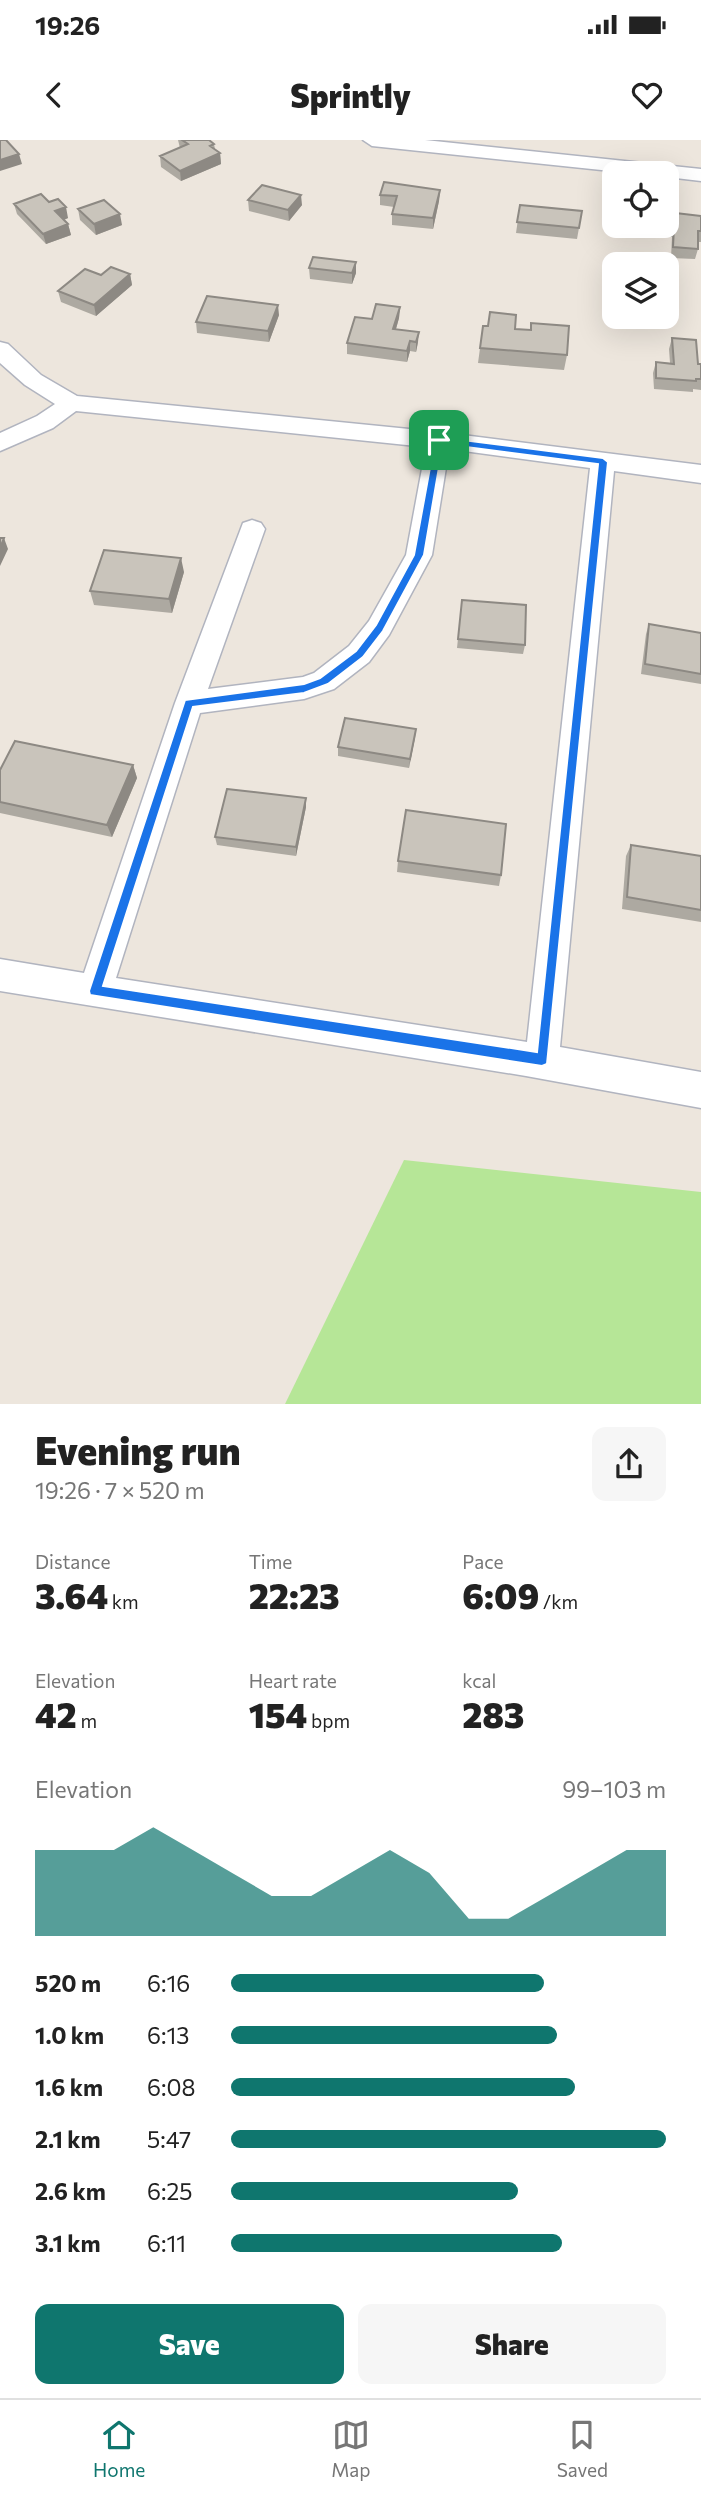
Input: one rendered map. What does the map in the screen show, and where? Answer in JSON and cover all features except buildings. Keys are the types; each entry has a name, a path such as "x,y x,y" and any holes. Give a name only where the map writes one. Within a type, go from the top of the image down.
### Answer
{"street":[{"path":"372,140 701,175"},
{"path":"0,349 47,391 72,403 439,440 701,474"},
{"path":"0,443 45,422 72,403"},
{"path":"189,703 304,688 324,681 359,654 379,628 419,555 439,440"},
{"path":"542,1059 603,462"},
{"path":"95,991 189,703 252,529"},
{"path":"0,975 542,1059 701,1090"}],"green space":[{"path":"404,1160 701,1192 701,1404 285,1404"}],"route":[{"path":"439,440 603,462 542,1059 95,991 189,703 304,688 324,681 359,654 379,628 419,555 439,440"}]}
